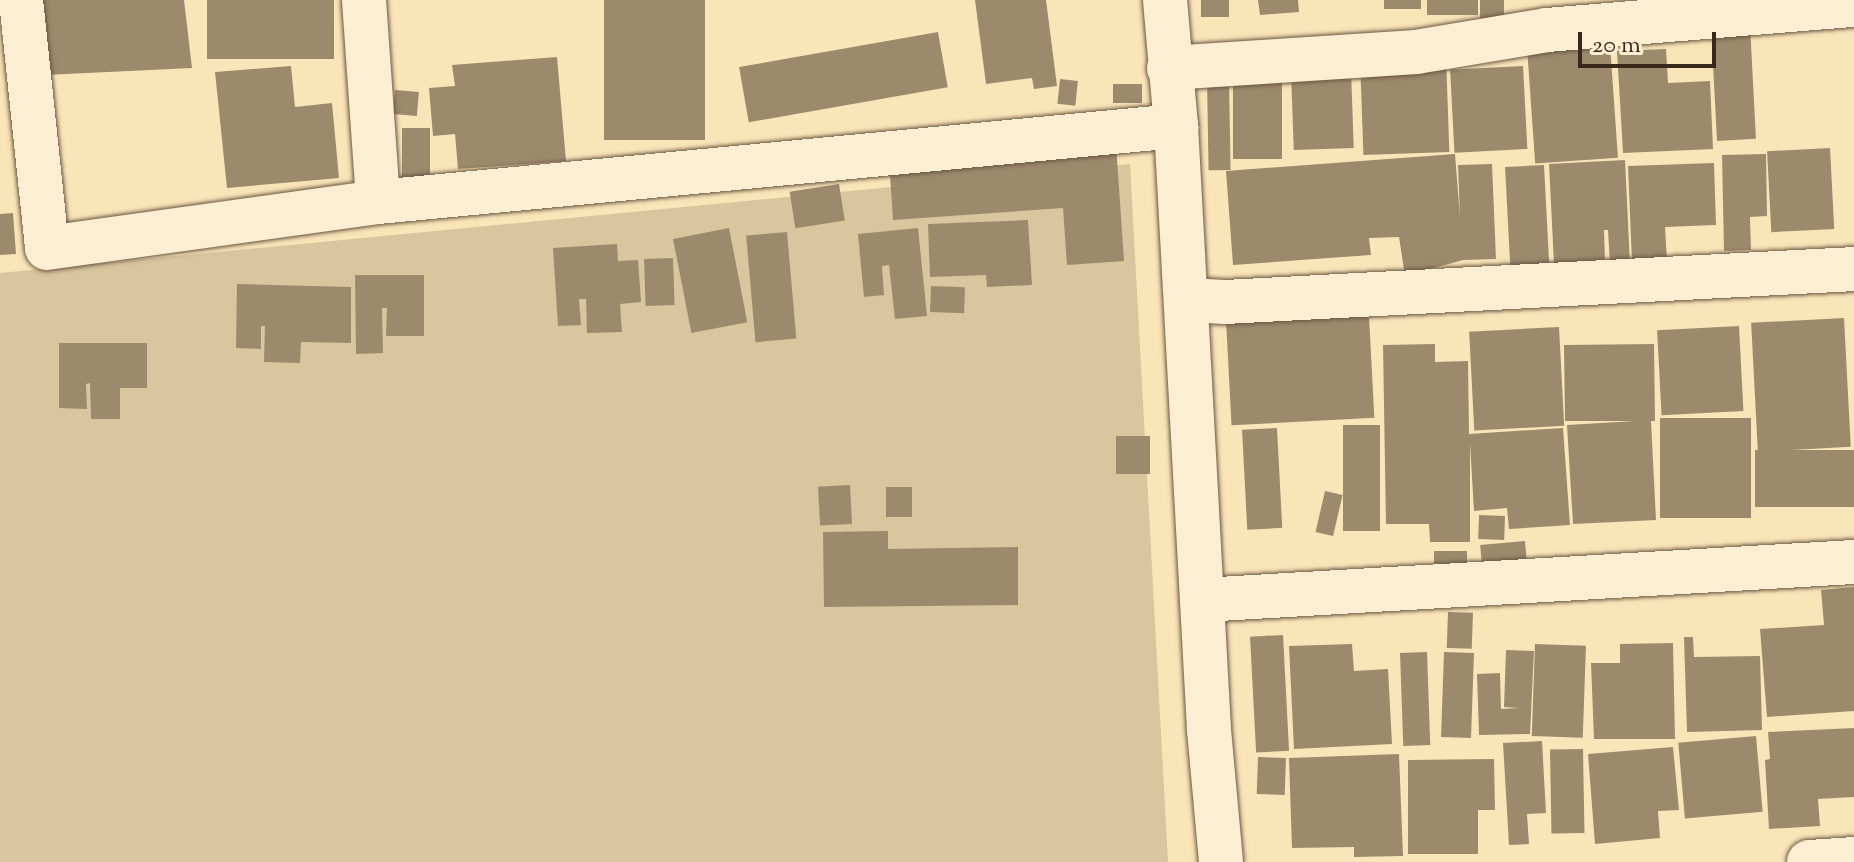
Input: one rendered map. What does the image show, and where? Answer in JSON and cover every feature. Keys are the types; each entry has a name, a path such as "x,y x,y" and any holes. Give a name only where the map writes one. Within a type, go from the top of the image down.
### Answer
{"street":[{"path":"21,0 47,248 378,202 1176,126"},
{"path":"364,0 378,202"},
{"path":"1165,0 1176,126 1202,600 1221,862"},
{"path":"1169,68 1416,52 1547,30 1854,5"},
{"path":"1187,300 1225,302 1854,269"},
{"path":"1202,600 1854,562"},
{"path":"1809,862 1854,859"}],"shaded area":[{"path":"1130,164 1168,862 0,862 0,273"}],"building":[{"path":"37,0 184,0 192,68 45,75"},
{"path":"207,0 334,0 334,59 207,59"},
{"path":"604,0 705,0 705,140 604,140"},
{"path":"975,0 1046,0 1057,86 1034,89 1032,78 986,84"},
{"path":"1201,0 1229,0 1229,17 1201,17"},
{"path":"1258,0 1298,0 1299,12 1260,15"},
{"path":"1384,0 1421,0 1421,9 1384,9"},
{"path":"1427,0 1478,0 1478,15 1427,15"},
{"path":"1480,0 1504,0 1504,24 1480,24"},
{"path":"1750,25 1756,139 1717,141 1711,27"},
{"path":"938,32 948,87 749,122 739,67"},
{"path":"1610,44 1618,158 1535,164 1527,50"},
{"path":"1666,49 1668,83 1710,81 1713,149 1623,153 1617,51"},
{"path":"1446,56 1449,152 1363,155 1360,59"},
{"path":"557,57 566,161 458,169 455,134 433,136 429,88 455,86 452,65"},
{"path":"291,66 295,107 332,103 339,178 227,188 215,72"},
{"path":"1523,66 1527,149 1454,153 1450,70"},
{"path":"1351,70 1354,148 1294,150 1291,72"},
{"path":"1233,75 1282,75 1282,159 1233,159"},
{"path":"1060,79 1078,81 1075,106 1057,104"},
{"path":"1207,79 1229,79 1231,170 1209,170"},
{"path":"1113,84 1142,84 1142,103 1113,103"},
{"path":"395,90 419,92 417,116 393,114"},
{"path":"402,128 430,128 430,184 402,184"},
{"path":"1116,144 1124,261 1067,265 1063,208 893,220 889,160"},
{"path":"1830,148 1834,229 1771,232 1767,151"},
{"path":"1455,154 1460,217 1458,165 1492,164 1496,259 1463,260 1405,276 1399,237 1369,238 1371,255 1233,265 1226,171"},
{"path":"1766,154 1767,216 1750,217 1751,250 1724,251 1722,155"},
{"path":"1625,160 1630,264 1610,265 1608,230 1604,230 1605,262 1554,264 1549,164"},
{"path":"1714,163 1716,225 1665,227 1667,261 1632,262 1628,166"},
{"path":"1544,165 1549,265 1510,267 1505,167"},
{"path":"839,184 845,221 795,228 790,192"},
{"path":"13,213 16,254 0,255 0,214"},
{"path":"1028,220 1032,285 987,287 986,275 930,277 928,224"},
{"path":"729,228 747,322 691,333 673,239"},
{"path":"918,228 927,316 895,319 889,265 882,266 884,295 864,297 858,234"},
{"path":"787,232 796,339 755,342 746,236"},
{"path":"617,244 618,261 638,260 641,302 620,304 622,332 587,333 586,299 579,299 581,325 558,326 553,248"},
{"path":"673,258 675,305 646,306 644,259"},
{"path":"355,275 424,275 424,336 386,336 387,308 382,308 383,353 356,354"},
{"path":"237,284 351,287 351,343 301,342 300,363 264,362 265,326 261,326 261,349 236,348"},
{"path":"931,286 965,287 964,313 930,312"},
{"path":"1368,297 1374,418 1232,425 1225,304"},
{"path":"1844,318 1851,447 1758,452 1751,323"},
{"path":"1739,326 1743,411 1662,415 1657,330"},
{"path":"1559,327 1564,426 1474,431 1469,332"},
{"path":"59,343 147,343 147,388 120,388 120,419 91,419 90,383 86,384 87,409 59,408"},
{"path":"1435,344 1435,362 1468,361 1469,434 1563,428 1570,525 1509,529 1507,508 1474,511 1470,443 1470,542 1430,542 1429,524 1386,524 1383,345"},
{"path":"1654,344 1655,421 1651,421 1656,520 1573,524 1567,425 1635,421 1565,421 1564,345"},
{"path":"1660,418 1751,418 1751,518 1660,518"},
{"path":"1343,425 1380,425 1380,531 1343,531"},
{"path":"1277,428 1282,528 1247,530 1242,430"},
{"path":"1116,436 1150,436 1150,474 1116,474"},
{"path":"1755,450 1854,450 1854,507 1755,507"},
{"path":"850,485 852,524 820,526 818,487"},
{"path":"886,487 912,487 912,517 886,517"},
{"path":"1325,491 1343,495 1333,536 1316,532"},
{"path":"1479,515 1505,516 1504,540 1478,539"},
{"path":"888,531 888,549 1018,547 1018,605 824,607 823,532"},
{"path":"1525,541 1528,577 1483,581 1480,545"},
{"path":"1434,551 1467,551 1467,574 1434,574"},
{"path":"1854,587 1854,711 1767,717 1760,629 1824,625 1821,590"},
{"path":"1448,612 1473,613 1472,649 1447,648"},
{"path":"1283,635 1289,751 1256,753 1250,637"},
{"path":"1684,637 1693,637 1694,657 1760,656 1762,730 1687,732"},
{"path":"1673,643 1675,739 1594,739 1591,663 1620,663 1620,644"},
{"path":"1352,644 1354,671 1388,669 1392,744 1294,749 1289,646"},
{"path":"1535,644 1586,646 1583,738 1532,736"},
{"path":"1506,650 1534,651 1530,734 1479,735 1477,674 1500,673 1501,709 1519,708 1504,707"},
{"path":"1427,652 1430,745 1403,746 1400,653"},
{"path":"1444,652 1474,653 1471,738 1441,737"},
{"path":"1854,728 1854,797 1818,799 1820,826 1769,829 1765,760 1770,759 1768,732"},
{"path":"1756,736 1763,812 1685,819 1678,743"},
{"path":"1542,741 1546,813 1527,814 1529,844 1509,845 1503,743"},
{"path":"1673,747 1679,810 1658,811 1660,838 1595,844 1588,754"},
{"path":"1583,749 1584,833 1551,834 1550,750"},
{"path":"1399,754 1403,856 1354,857 1354,847 1292,848 1289,758"},
{"path":"1258,757 1286,758 1285,795 1257,794"},
{"path":"1494,759 1495,810 1478,810 1478,854 1408,854 1408,760"}]}
